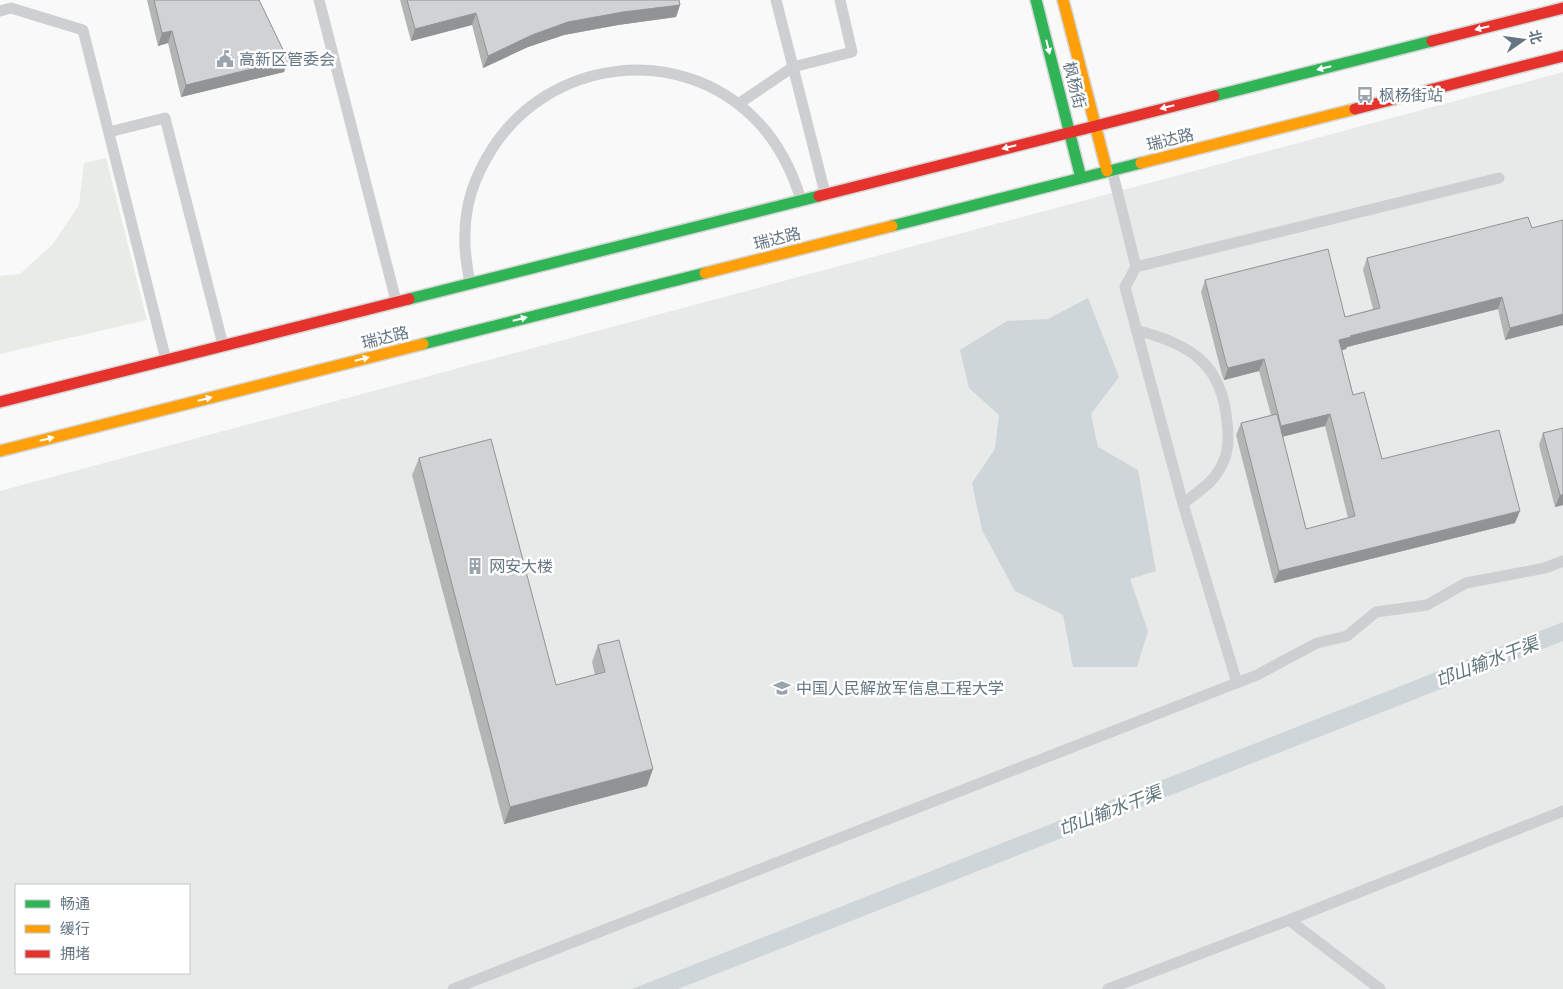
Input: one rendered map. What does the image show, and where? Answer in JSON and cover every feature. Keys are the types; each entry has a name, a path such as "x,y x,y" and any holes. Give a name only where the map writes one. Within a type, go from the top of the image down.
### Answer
{"main road":[{"name":"枫杨街","path":"1036,0 1081,178"},
{"name":"枫杨街","path":"1063,0 1095,125 1109,171"},
{"name":"瑞达路","path":"0,402 801,201 825,193 1558,6"},
{"name":"瑞达路","path":"0,451 1563,56"}],"lane":[{"path":"319,0 396,302"},
{"path":"776,0 825,193"},
{"path":"738,104 793,66 852,52 840,0"},
{"path":"0,11 11,8 83,30 166,360"},
{"path":"470,284 466,260 465,233 468,207 475,181 486,158 516,118 558,88 581,78 606,72 656,71 678,75 712,88 738,104 754,118 782,153 794,177 801,201"},
{"path":"109,132 166,118 222,346"},
{"path":"1109,171 1136,267 1125,287 1182,504 1237,682"},
{"path":"1136,267 1499,178"},
{"path":"1136,330 1165,338 1189,350 1208,366 1220,386 1226,409 1229,439 1227,455 1218,472 1182,504"},
{"path":"453,989 1257,674 1317,643 1347,636 1376,612 1427,605 1466,582 1545,568 1563,561"},
{"path":"1108,989 1289,920 1563,811"},
{"path":"1289,920 1380,989"}],"shaded area":[{"name":"中国人民解放军信息工程大学","path":"1563,72 1563,989 0,989 0,491"},
{"path":"106,158 147,320 0,354 0,276 20,274 53,244 79,205 84,163"}],"water":[{"path":"1088,298 1119,377 1091,414 1098,447 1138,470 1156,571 1130,579 1148,631 1137,667 1073,667 1063,615 1015,591 982,530 972,483 995,449 999,415 969,388 960,350 1007,321 1048,319"},
{"name":"邙山输水干渠","path":"1563,622 1563,641 678,989 632,989"}],"building":[{"name":"高新区管委会","path":"154,0 259,0 288,60 186,85 172,31 162,33"},
{"path":"407,0 679,0 680,5 623,12 568,22 532,35 488,56 476,13 415,29"},
{"path":"1528,217 1532,228 1563,220 1563,314 1510,328 1502,297 1339,340 1353,395 1364,392 1382,459 1499,430 1520,511 1279,571 1241,423 1277,414 1306,529 1355,516 1330,414 1281,426 1264,359 1228,368 1205,280 1328,249 1345,317 1380,308 1367,258"},
{"path":"1563,428 1563,495 1560,495 1543,433"},
{"name":"网安大楼","path":"491,439 556,685 605,672 598,645 619,640 653,769 510,807 419,458"}],"traffic: fast":[{"path":"1036,0 1081,178"},
{"path":"1214,96 1432,41"},
{"path":"892,226 1141,163"},
{"path":"409,299 819,196"},
{"path":"423,344 705,273"}],"traffic: slow":[{"path":"1063,0 1107,171"},
{"path":"1141,163 1355,109"},
{"path":"705,273 892,226"},
{"path":"0,451 423,344"}],"traffic: jam":[{"path":"1432,41 1563,8"},
{"path":"1355,109 1563,56"},
{"path":"819,196 1214,96"},
{"path":"0,402 409,299"}],"place":[{"name":"高新区管委会","path":"225,59"},
{"name":"枫杨街站","path":"1365,95"},
{"name":"网安大楼","path":"475,566"},
{"name":"中国人民解放军信息工程大学","path":"782,688"}]}
